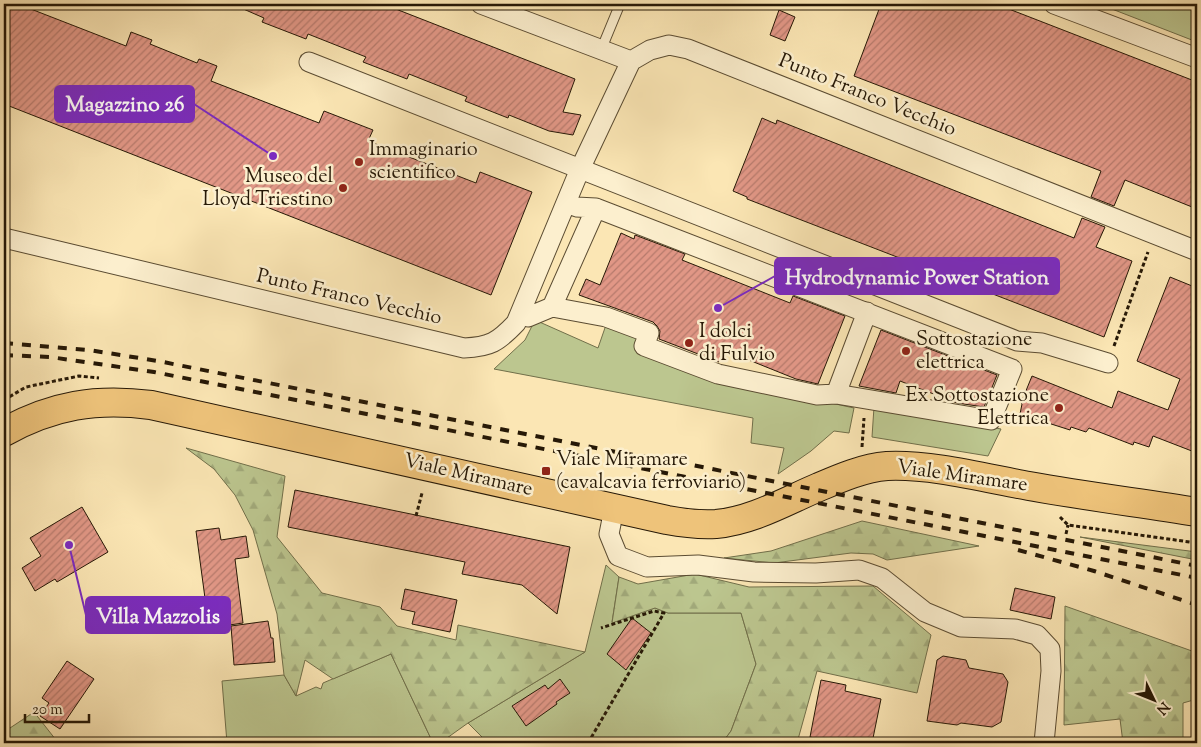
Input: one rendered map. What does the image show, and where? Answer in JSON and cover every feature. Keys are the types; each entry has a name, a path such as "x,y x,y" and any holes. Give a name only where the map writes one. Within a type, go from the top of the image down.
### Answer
{"main road":[{"name":"Viale Miramare","path":"4,432 38,415 79,404 124,402 151,405 614,509 695,524 717,524 736,520 849,475 887,466 953,472 1197,512"}],"street":[{"path":"481,4 630,61"},
{"path":"1054,4 1197,58"},
{"name":"Punto Franco Vecchio","path":"4,238 464,348 477,348 502,338 516,322 580,169 630,61 650,50 669,45 688,49 1197,251"},
{"path":"309,62 1017,341 1042,343 1108,363"},
{"path":"528,317 552,307 606,317 649,333 644,346 718,374 817,395 836,394 864,403 991,420 1012,369 596,208 576,207"},
{"path":"552,307 596,208"},
{"path":"836,394 867,312"},
{"path":"614,509 608,534 618,556 647,567 698,565 754,572 816,573 859,570 882,578 925,612 961,627 1015,629 1037,635 1050,650 1051,671 1044,743"}],"lane":[{"path":"601,50 620,4"}],"path":[{"path":"594,4 603,7 604,4"},
{"path":"1108,363 1148,252"},
{"path":"862,450 864,403"},
{"path":"1033,486 1068,525 1197,543"},
{"path":"416,516 422,493"},
{"path":"1066,534 1068,525"},
{"path":"588,743 664,613 654,611 601,628"}],"green space":[{"path":"1099,4 1197,4 1197,42"},
{"path":"535,320 598,348 607,322 713,377 854,408 849,433 834,431 811,451 778,474 784,448 751,443 753,418 494,369 525,340"},
{"path":"874,407 1001,429 988,456 872,437"},
{"path":"186,448 285,476 277,537 322,593 380,607 397,626 456,640 458,625 585,652 468,723 440,743 433,743 391,654 333,679 305,660 296,696 284,675 277,614 253,530 235,495 214,469"},
{"path":"862,521 979,546 887,560 873,554 851,553 774,563 724,558 771,551"},
{"path":"1080,537 1197,552 1197,560"},
{"path":"606,565 619,577 612,622 655,608 668,613 741,613 756,664 731,731 722,743 514,743 510,738 500,743 488,743 468,723 585,652"},
{"path":"695,574 749,587 873,586 931,635 917,693 817,671 797,743 722,743 731,731 756,664 741,613 668,613 655,608 612,623 619,577 638,584"},
{"path":"1065,606 1192,651 1197,650 1197,699 1183,703 1183,743 1123,743 1120,719 1064,725"},
{"path":"391,654 433,743 227,743 222,681 284,675 296,696 316,687 321,689 323,683"},
{"path":"34,712 56,740 54,743 4,743 4,732"}],"building":[{"path":"4,4 18,4 126,46 131,32 152,40 150,44 197,63 199,59 217,66 211,81 319,123 324,111 373,130 368,141 476,183 480,172 532,192 491,295 4,104"},
{"path":"232,4 383,4 575,79 563,112 581,115 573,135 549,131 509,115 508,118 465,101 467,97 409,74 407,79 363,62 366,57 308,34 306,39 262,22 264,18"},
{"path":"881,4 996,4 1197,82 1197,209 1125,180 1114,206 1091,197 1101,171 854,76"},
{"path":"779,10 795,17 785,41 770,35"},
{"path":"762,118 776,124 777,120 1074,238 1082,218 1105,227 1096,247 1132,261 1104,337 747,199 747,197 733,191"},
{"path":"621,233 634,239 635,235 685,254 682,260 790,303 793,296 845,316 818,384 796,379 724,350 719,362 659,339 660,331 653,322 579,295 586,279 600,285"},
{"path":"1170,277 1197,288 1197,453 1153,436 1149,447 1134,442 1133,445 1089,428 1086,432 1071,427 1070,430 1020,414 1021,403 1032,376 1112,408 1118,391 1168,410 1180,379 1137,361"},
{"name":"Sottostazione elettrica","path":"881,330 997,375 984,407 957,403 900,381 896,393 859,386"},
{"path":"295,490 570,547 557,614 522,585 462,574 465,562 288,527"},
{"path":"82,507 108,552 57,582 55,579 35,591 22,568 41,556 30,538"},
{"path":"219,528 221,540 246,536 249,557 235,559 243,623 209,628 196,531"},
{"path":"1015,588 1055,597 1051,619 1010,610"},
{"path":"405,589 457,600 450,632 412,624 415,612 401,609"},
{"path":"632,618 651,633 626,670 607,654"},
{"path":"268,621 271,638 273,638 275,662 234,665 231,626"},
{"path":"943,656 966,660 969,668 1003,674 1008,682 1001,722 992,727 927,721 937,660"},
{"path":"67,661 94,679 60,729 40,716 49,703 42,698"},
{"path":"560,679 570,693 526,726 512,706 545,685 548,689"},
{"path":"821,680 846,685 845,691 881,699 872,743 860,743 834,738 830,741 810,737"}],"railway":[{"path":"4,343 89,350 158,361 1197,566"},
{"path":"4,355 50,357 154,372 1197,578"},
{"path":"1018,550 1094,571 1197,605"}],"place":[{"name":"Magazzino 26","path":"273,156"},
{"name":"Immaginario scientifico","path":"359,162"},
{"name":"Museo del Lloyd Triestino","path":"343,188"},
{"name":"Hydrodynamic Power Station","path":"718,308"},
{"name":"I dolci di Fulvio","path":"689,343"},
{"name":"Sottostazione elettrica","path":"906,351"},
{"name":"Ex Sottostazione Elettrica","path":"1059,408"},
{"name":"Viale Miramare (cavalcavia ferroviario)","path":"546,471"},
{"name":"Villa Mazzolis","path":"69,545"}]}
